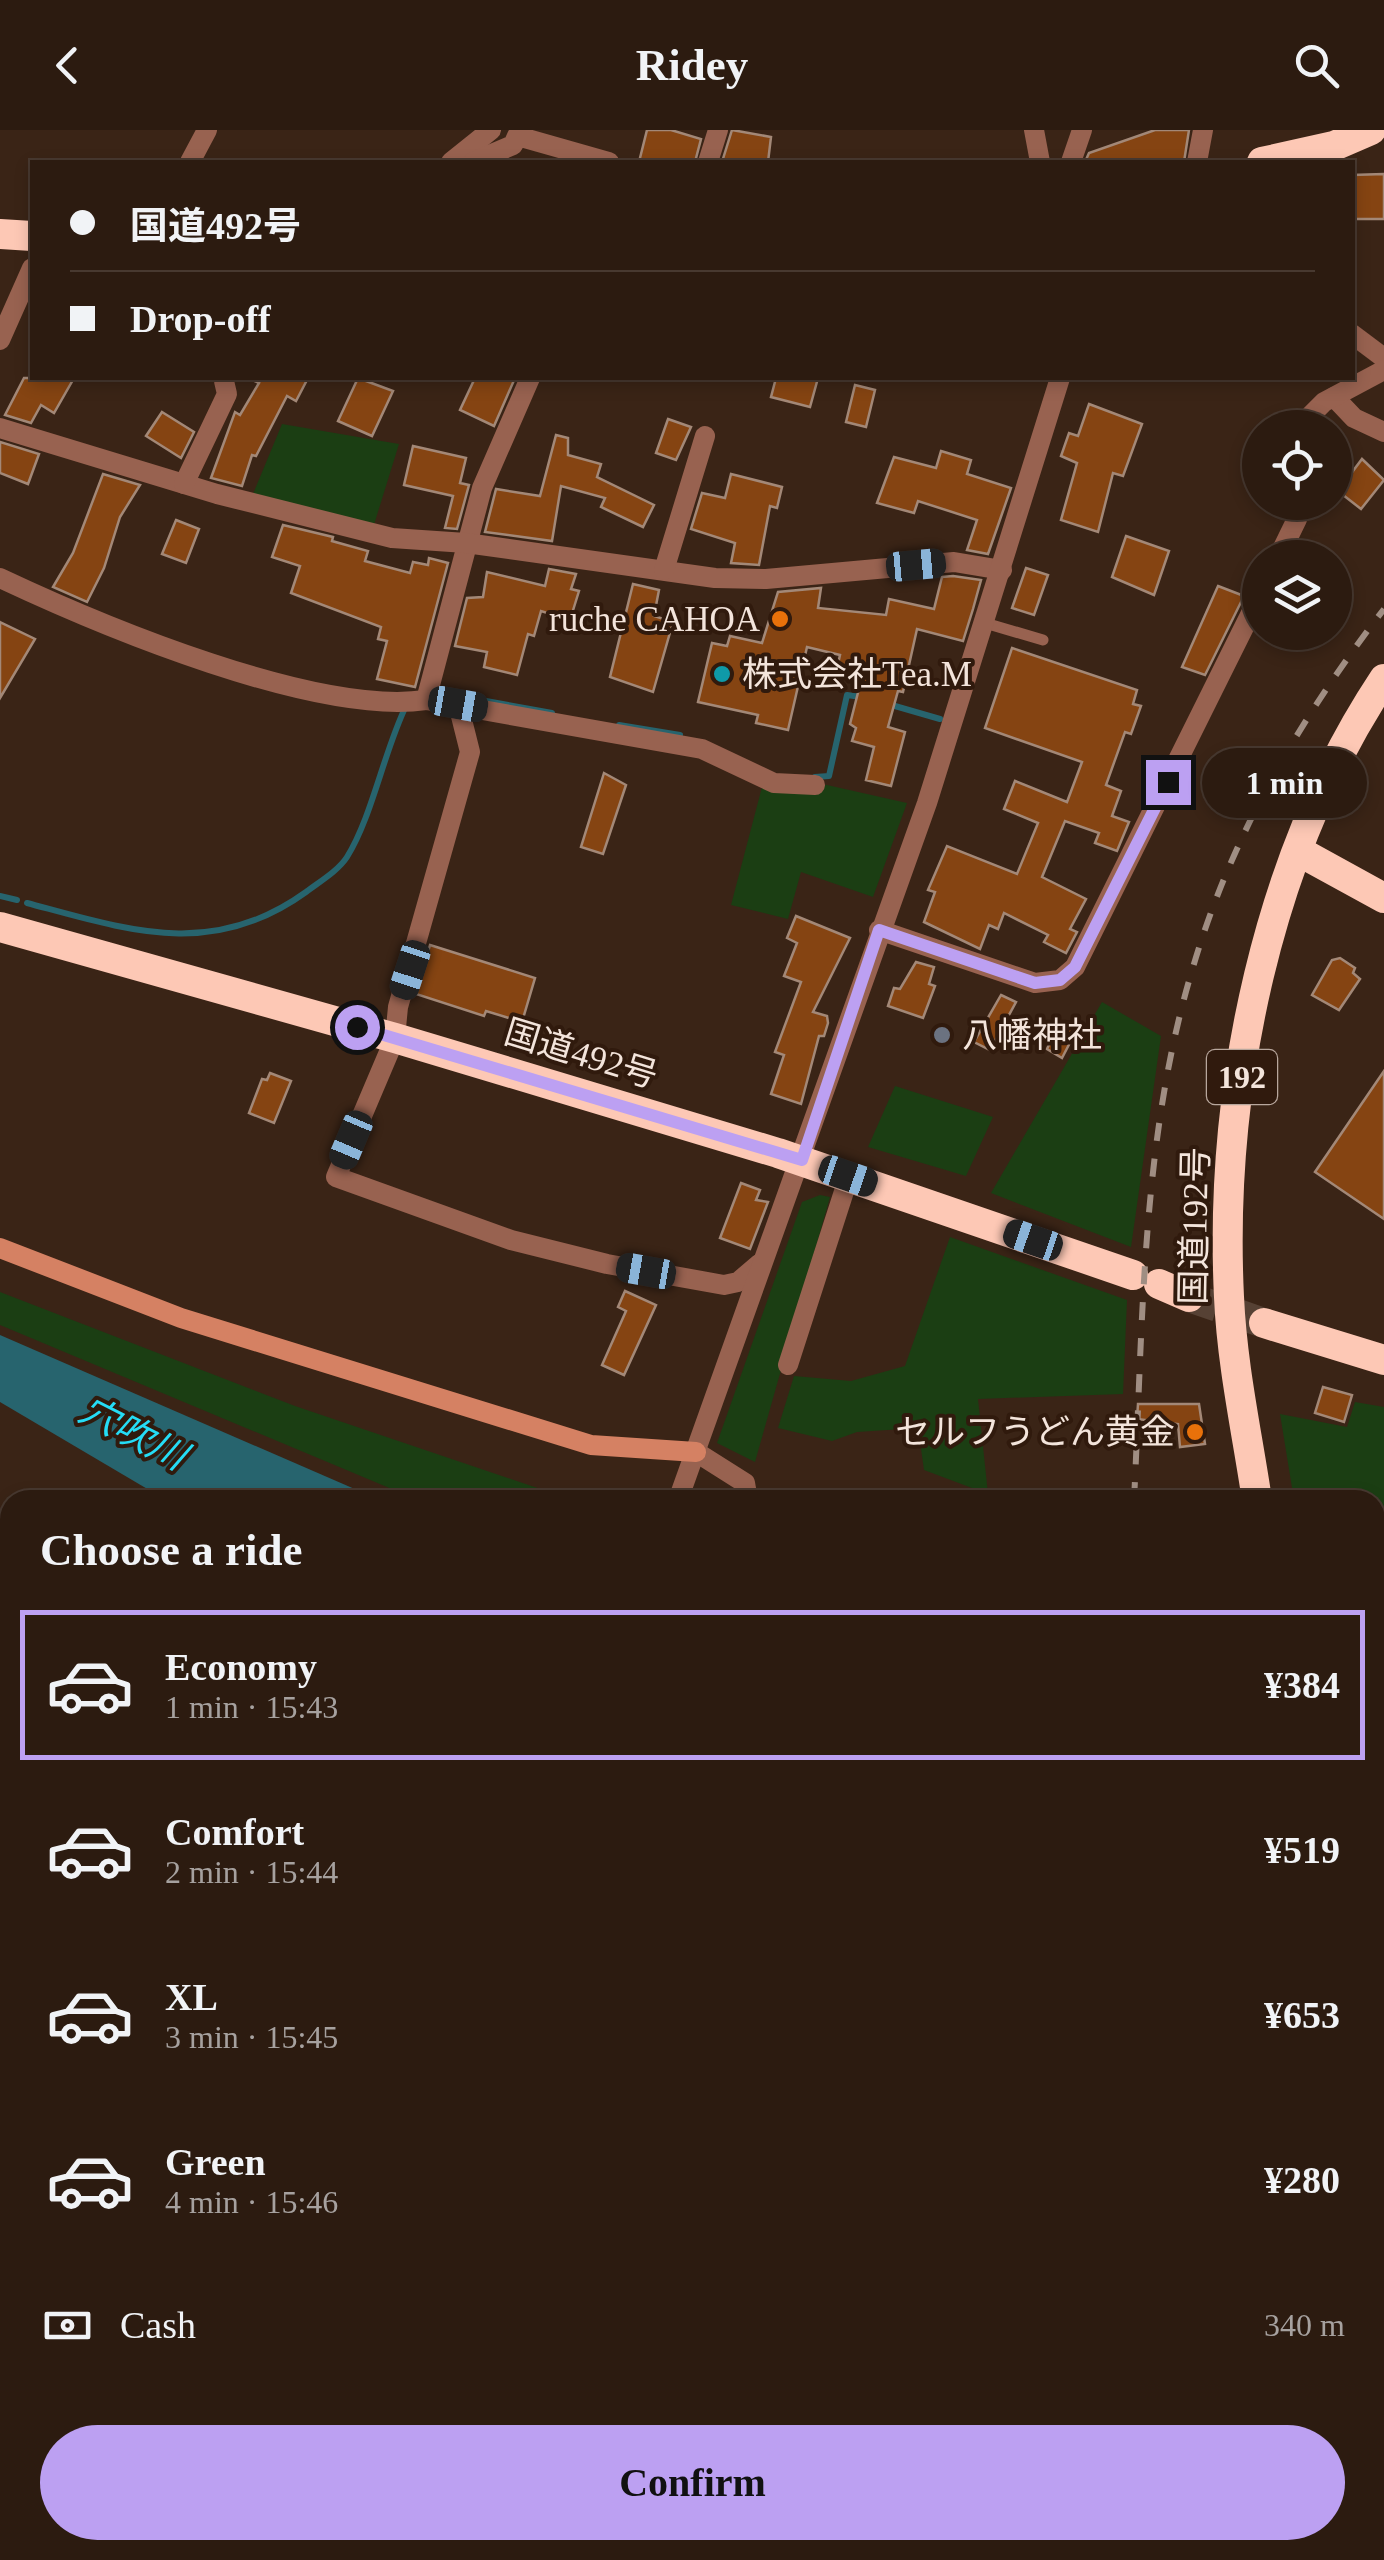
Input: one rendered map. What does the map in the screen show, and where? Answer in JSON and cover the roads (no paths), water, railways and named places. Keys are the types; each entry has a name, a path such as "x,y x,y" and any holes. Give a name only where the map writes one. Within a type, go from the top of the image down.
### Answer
{"highway":[{"path":"1271,160 1334,146 1371,130"},
{"path":"0,234 30,236"},
{"name":"国道192号","path":"1256,1490 1229,1302 1230,1156 1258,988 1300,852 1329,776 1384,679"},
{"path":"1300,852 1384,898"},
{"name":"国道492号","path":"0,927 395,1038 802,1160 1189,1297"},
{"path":"1264,1323 1384,1360"}],"street":[{"path":"191,160 207,130"},
{"path":"463,160 491,130"},
{"path":"709,160 718,130"},
{"path":"1034,130 1040,160"},
{"path":"1073,160 1082,130"},
{"path":"1198,160 1203,130"},
{"path":"467,160 512,145 518,133 602,160"},
{"path":"0,340 30,272"},
{"path":"1355,336 1384,358"},
{"path":"1318,410 1334,396 1384,370"},
{"path":"426,700 482,488 529,380"},
{"path":"682,1490 927,803 1059,380"},
{"path":"184,484 227,394 224,381"},
{"path":"1334,396 1354,418 1384,432"},
{"path":"0,428 364,534 766,579 954,562 1002,570"},
{"path":"664,570 705,436"},
{"path":"0,578 140,638 294,686 399,704 426,700 458,704 702,749 774,783 815,785"},
{"path":"879,930 1035,983 1060,980 1075,967 1242,631"},
{"path":"458,704 470,752 398,1007 395,1038 336,1176 511,1240 607,1264 724,1285 744,1278 764,1258"},
{"path":"788,1365 848,1176"},
{"path":"0,1248 181,1318 592,1446 696,1452 745,1482 746,1490"}],"lane":[{"path":"985,623 1043,640"}],"water":[{"name":"穴吹川","path":"0,1335 357,1490 149,1490 0,1402"}],"waterway":[{"path":"815,777 829,776 847,695 861,697"},
{"path":"486,701 552,713"},
{"path":"888,704 940,719"},
{"path":"27,903 100,922 169,933 237,926 271,913 306,892 347,857 364,823 406,706"},
{"path":"619,725 680,735"},
{"path":"0,896 17,900"}],"tunnel":[{"path":"1189,1297 1264,1323"}],"railway":[{"path":"1134,1490 1153,1169 1162,1103 1191,974 1226,875 1270,782 1323,694 1384,609"}],"place":[{"name":"ruche CAHOA","path":"780,619"},
{"name":"株式会社Tea.M","path":"722,674"},
{"name":"八幡神社","path":"942,1035"},
{"name":"セルフうどん黄金","path":"1195,1432"}]}
